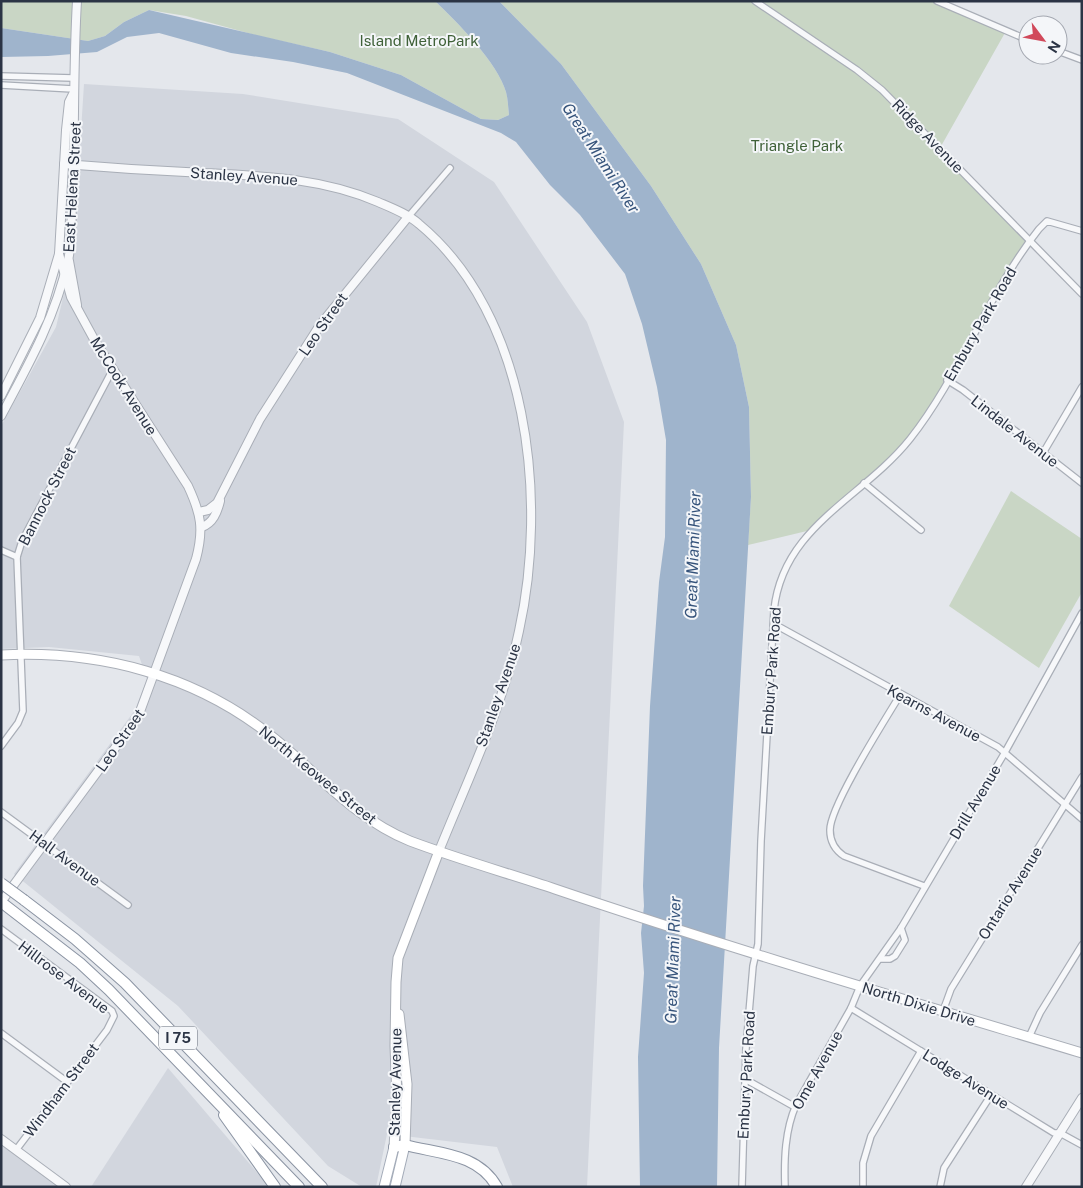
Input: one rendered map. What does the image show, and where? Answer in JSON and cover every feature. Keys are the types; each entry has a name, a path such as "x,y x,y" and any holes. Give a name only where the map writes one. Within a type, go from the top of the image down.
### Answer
{"highway":[{"name":"I 75","path":"1,883 76,940 125,983 322,1187"},
{"name":"I 75","path":"1,902 80,963 109,990 299,1187"},
{"path":"214,1097 230,1125 275,1187"},
{"path":"394,1147 472,1160 483,1168 497,1187"},
{"path":"405,1148 459,1162 474,1170 484,1179 488,1187"}],"main road":[{"name":"North Keowee Street","path":"1,655 80,656 120,663 206,694 242,715 273,737 372,821 402,837 439,851 692,934"},
{"name":"Stanley Avenue","path":"384,1187 394,1147 397,1099 395,1046 396,977 400,949 439,851"},
{"name":"North Dixie Drive","path":"692,934 1082,1053"},
{"name":"Stanley Avenue","path":"395,1187 405,1148 407,1084 402,1023 397,1006"}],"street":[{"name":"East Helena Street","path":"1,416 45,332 57,301 68,260 74,165 75,105 73,74 77,1"},
{"name":"Ridge Avenue","path":"756,1 857,70 882,90 1082,294"},
{"path":"937,1 1018,36"},
{"path":"1068,55 1082,60"},
{"path":"1,76 73,74"},
{"path":"1,86 73,91"},
{"name":"East Helena Street","path":"2,394 40,318 59,254 69,102 73,91"},
{"name":"Stanley Avenue","path":"64,164 296,179 360,195 408,217 427,231 456,261 475,290 496,331 509,367 520,410 530,493 529,569 522,617 513,654 496,707 439,851"},
{"name":"Leo Street","path":"202,527 214,517 221,497 260,419 320,325 450,168"},
{"name":"Embury Park Road","path":"742,1187 745,1079 753,966 756,954 774,624 779,584 793,552 811,530 908,441 947,380 1030,240 1047,221 1082,231"},
{"name":"McCook Avenue","path":"59,254 71,297 78,305 95,341 112,369 188,486 199,512"},
{"path":"68,260 78,305"},
{"name":"Bannock Street","path":"1,746 18,723 23,711 17,557 22,541 112,369"},
{"name":"Lindale Avenue","path":"947,380 963,390 1082,483"},
{"path":"1043,453 1082,387"},
{"path":"2,394 11,398"},
{"path":"864,483 921,530"},
{"name":"Leo Street","path":"1,902 138,717 196,559 202,527 199,512 213,507 221,497"},
{"path":"1,550 17,557"},
{"name":"Drill Avenue","path":"860,986 881,959 901,928 924,886 1004,754 1082,613"},
{"name":"Kearns Avenue","path":"774,624 900,695 998,747 1082,819"},
{"path":"900,695 833,815 830,831 835,848 844,856 912,879 924,886"},
{"name":"Ontario Avenue","path":"944,1011 952,989 1082,777"},
{"name":"Hall Avenue","path":"1,812 128,905"},
{"path":"881,959 890,960 900,949 905,940 901,928"},
{"name":"Hillrose Avenue","path":"1,929 112,1011 114,1016 107,1030"},
{"path":"1029,1037 1040,1013 1082,944"},
{"name":"Ome Avenue","path":"785,1187 786,1148 795,1108 851,1008 860,986"},
{"name":"Lodge Avenue","path":"851,1008 1054,1133 1060,1133 1082,1145"},
{"name":"Windham Street","path":"16,1150 107,1030"},
{"path":"1,1033 66,1082"},
{"path":"863,1187 863,1163 871,1136 921,1051"},
{"path":"745,1079 795,1108"},
{"path":"940,1187 944,1168 991,1095"},
{"path":"1026,1187 1082,1098"},
{"path":"1,1139 66,1187"}],"shaded area":[{"path":"84,84 243,94 398,119 494,182 587,322 624,422 587,1187 513,1187 497,1147 387,1134 376,1187 362,1187 328,1166 178,1006 14,874 135,710 147,679 139,656 49,647 1,649 1,426 56,327 73,256"},
{"path":"168,1068 266,1183 269,1187 91,1187"},
{"path":"1,1143 65,1187 1,1187"}],"green space":[{"name":"Island MetroPark","path":"1,1 435,1 476,44 495,68 506,92 509,115 498,120 481,119 401,75 330,52 259,36 186,16 149,10 124,22 105,36 88,41 1,28"},
{"name":"Triangle Park","path":"499,1 937,1 1006,31 940,148 1029,240 947,380 908,441 811,530 748,545 751,497 749,407 736,345 701,264 651,186 561,64"},
{"path":"1011,491 1082,539 1082,592 1039,668 949,606"}],"water":[{"name":"Great Miami River","path":"435,1 499,1 561,64 651,186 701,264 736,345 749,407 751,497 719,1048 717,1187 640,1187 638,1057 644,973 641,933 644,906 643,886 650,706 659,582 665,537 666,440 657,387 642,324 625,274 580,215 550,185 516,142 501,133 347,73 293,62 231,53 159,33 127,37 97,52 1,57 1,28 88,41 105,36 124,22 149,10 330,52 401,75 481,119 498,120 509,115 506,92 495,68 476,44"}]}
